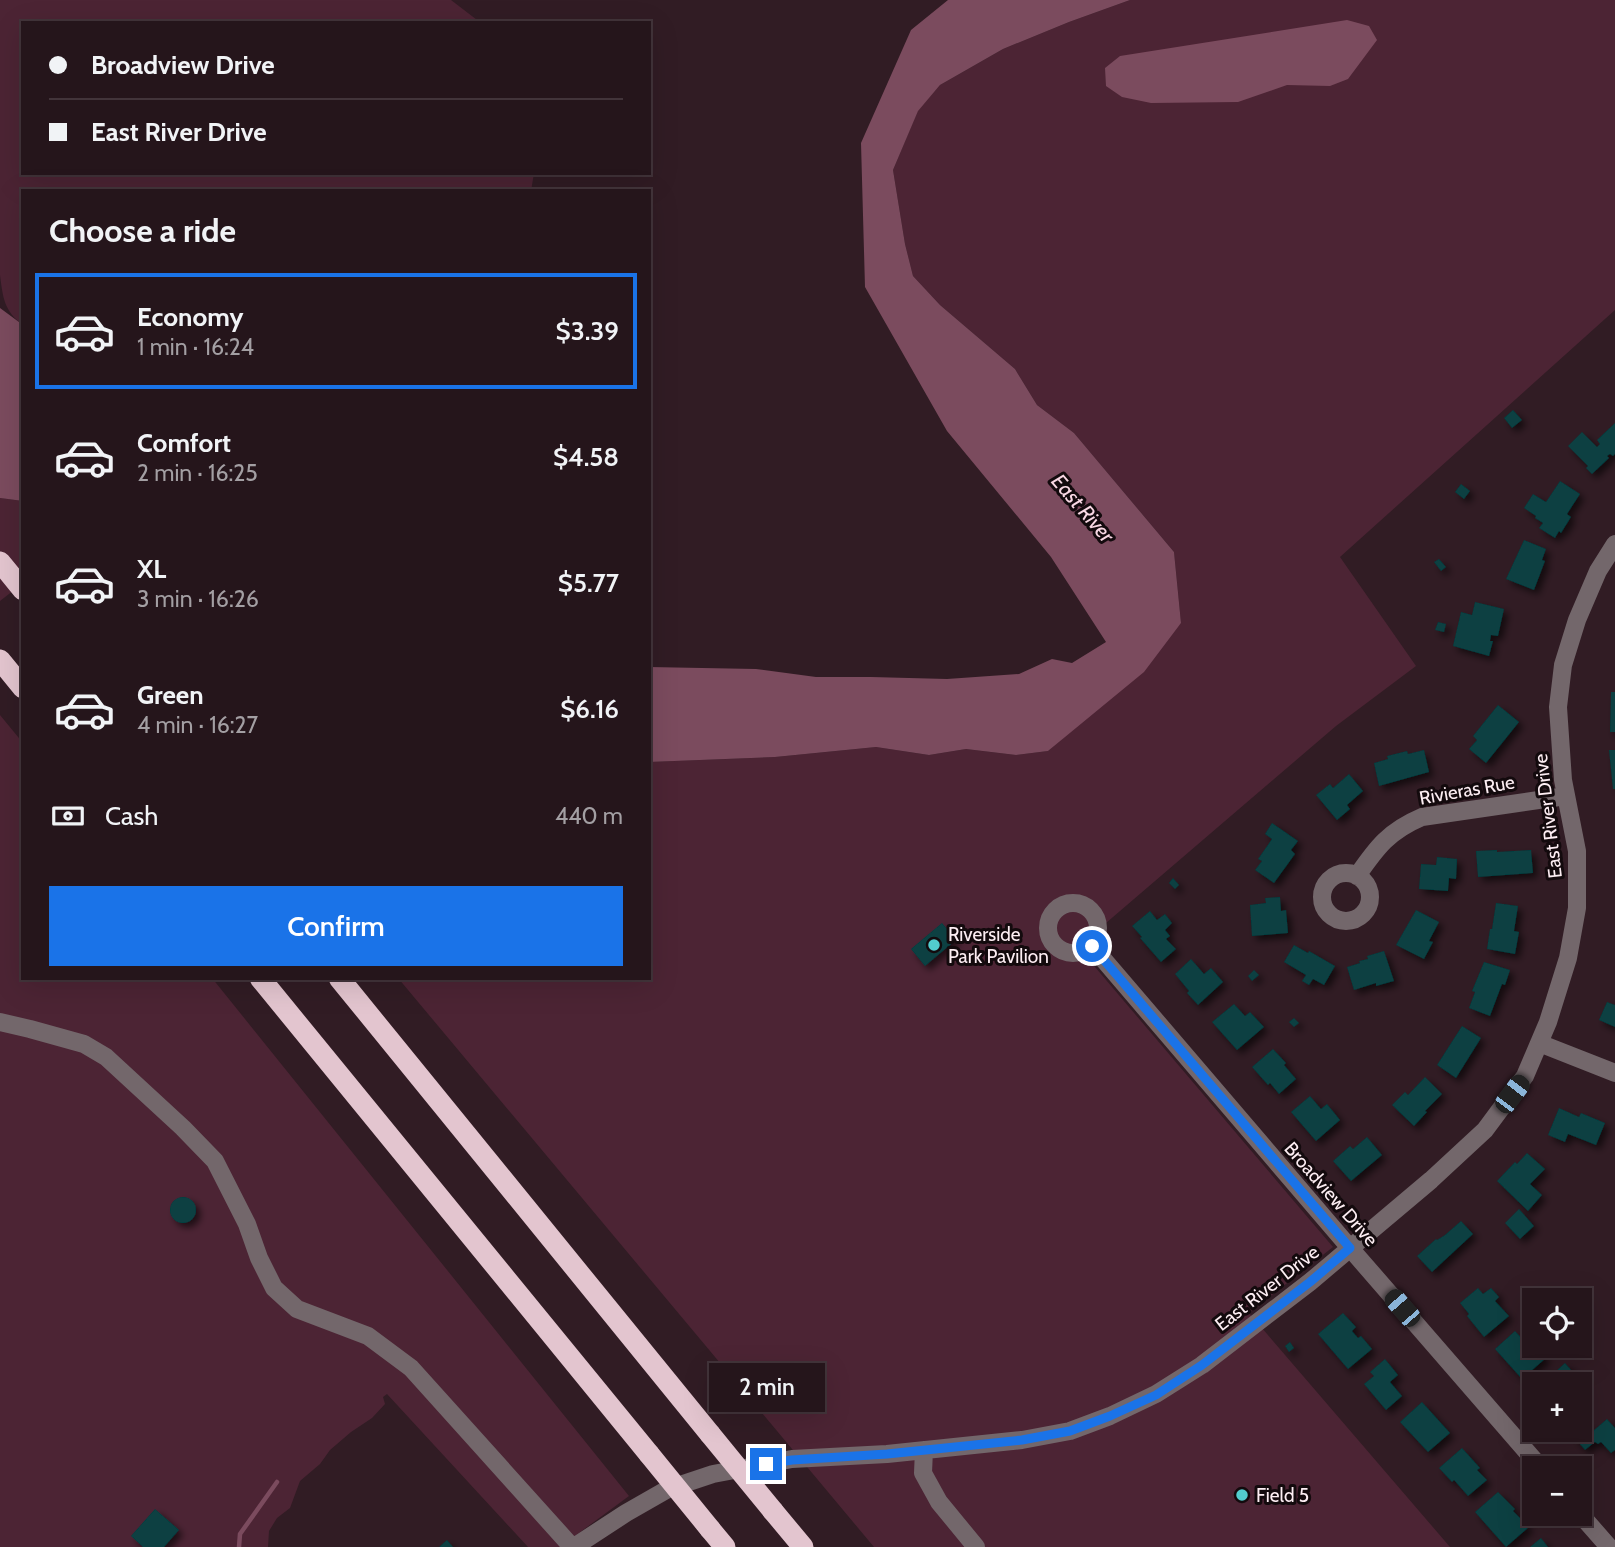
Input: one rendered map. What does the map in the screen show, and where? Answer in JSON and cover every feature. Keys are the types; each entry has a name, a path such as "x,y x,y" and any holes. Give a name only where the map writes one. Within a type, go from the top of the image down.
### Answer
{"highway":[{"path":"0,562 21,588"},
{"path":"0,660 21,686"},
{"path":"262,980 725,1547"},
{"path":"341,980 803,1547"}],"street":[{"name":"East River Drive","path":"573,1547 668,1489 713,1475 792,1460 1022,1440 1070,1431 1122,1411 1156,1395 1202,1365 1310,1282 1486,1130 1525,1076 1548,1022 1568,958 1577,908 1577,851 1563,780 1558,707 1563,665 1577,620 1598,570 1615,544"},
{"name":"Rivieras Rue","path":"1357,876 1387,837 1403,825 1422,817 1566,796"},
{"name":"Broadview Drive","path":"1092,946 1531,1456"},
{"path":"0,1022 84,1044 106,1057 215,1161 247,1224 259,1258 274,1288 297,1308 368,1336 411,1368 573,1547"},
{"path":"1539,1043 1615,1073"},
{"path":"924,1450 923,1473 939,1502 976,1547"},
{"path":"1591,1526 1609,1547"}],"shaded area":[{"path":"0,0 451,0 478,21 21,21 21,175 534,175 531,189 21,189 21,323 12,315 6,303 0,275"},
{"path":"1130,0 1615,0 1615,310 1340,557 1416,666 1336,726 1078,947 1333,1247 1249,1313 1450,1547 874,1547 400,980 651,980 651,762 775,757 876,747 929,755 966,749 1016,755 1048,751 1085,719 1181,623 1174,552 1074,433 1037,405 1015,369 940,305 913,276 905,244 893,170 918,110 940,85 1003,49"},
{"path":"0,498 21,501 21,585 0,601"},
{"path":"0,715 21,741 21,980 214,980 629,1496 560,1547 528,1547 387,1394 383,1397 385,1404 372,1418 330,1450 320,1464 300,1481 290,1508 277,1518 269,1531 268,1547 0,1547"}],"water":[{"name":"East River","path":"948,0 1130,0 1003,49 940,85 918,111 893,170 913,276 940,305 1015,369 1037,405 1074,433 1174,552 1181,623 1144,672 1048,751 1016,755 966,749 929,755 876,747 775,757 651,762 651,667 756,669 816,677 947,679 1019,674 1052,659 1072,663 1106,642 1051,557 947,431 865,287 861,143 911,30"},
{"path":"1347,20 1369,26 1377,40 1348,79 1330,86 1287,85 1238,102 1151,103 1122,97 1106,86 1105,68 1120,56"},
{"path":"0,308 21,324 21,501 0,498"}],"building":[{"path":"1513,410 1522,420 1512,428 1504,418"},
{"path":"1615,423 1615,454 1607,456 1609,458 1592,474 1586,468 1588,466 1568,446 1582,432 1597,447 1600,444 1597,440"},
{"path":"1560,481 1580,494 1567,514 1571,517 1555,538 1539,528 1543,523 1524,508 1533,494 1546,502"},
{"path":"1461,484 1470,491 1464,499 1455,492"},
{"path":"1524,540 1546,549 1542,560 1545,561 1534,590 1506,579"},
{"path":"1439,559 1446,567 1441,571 1434,562"},
{"path":"1475,602 1504,609 1498,636 1491,635 1490,641 1493,641 1489,656 1453,646 1461,612 1472,615"},
{"path":"1438,622 1446,624 1444,632 1435,630"},
{"path":"1611,692 1615,692 1615,732 1610,732"},
{"path":"1498,705 1519,722 1486,763 1469,749 1477,740 1473,736"},
{"path":"1424,750 1429,772 1379,786 1374,763 1388,759 1387,756"},
{"path":"1609,750 1615,750 1615,789 1613,789"},
{"path":"1349,774 1363,791 1347,805 1350,809 1337,820 1316,795 1330,784 1333,788"},
{"path":"1272,823 1298,841 1291,850 1295,854 1274,883 1255,870 1262,861 1258,859 1272,839 1265,834"},
{"path":"1531,850 1533,873 1478,877 1476,851"},
{"path":"1437,857 1457,859 1456,879 1449,878 1448,891 1419,889 1421,864 1436,865"},
{"path":"1173,878 1179,885 1175,889 1169,883"},
{"path":"1280,897 1281,911 1286,910 1288,933 1252,936 1250,905 1266,903 1265,898"},
{"path":"1496,903 1518,906 1514,931 1519,932 1515,954 1487,949"},
{"path":"1416,910 1439,922 1429,941 1433,942 1424,959 1396,945"},
{"path":"1150,911 1157,920 1165,914 1172,923 1165,930 1170,936 1166,939 1176,949 1161,962 1132,926"},
{"name":"Riverside Park Pavilion","path":"942,923 956,940 925,966 911,949"},
{"path":"1294,945 1335,966 1324,985 1313,979 1309,985 1302,981 1306,975 1284,962"},
{"path":"1384,951 1394,981 1354,990 1347,967 1368,959 1367,956"},
{"path":"1191,959 1204,974 1211,968 1223,982 1198,1005 1175,974"},
{"path":"1484,962 1510,970 1490,1016 1469,1008 1475,992 1472,991"},
{"path":"1254,970 1259,975 1252,981 1248,976"},
{"path":"1607,1002 1615,1005 1615,1027 1599,1020"},
{"path":"1234,1004 1245,1016 1250,1012 1264,1027 1237,1050 1212,1022"},
{"path":"1294,1018 1299,1023 1294,1027 1289,1022"},
{"path":"1462,1026 1481,1038 1456,1078 1437,1065"},
{"path":"1273,1049 1296,1079 1279,1094 1252,1067"},
{"path":"1425,1077 1442,1094 1414,1126 1392,1105 1405,1092 1408,1095"},
{"path":"1310,1096 1321,1109 1327,1104 1340,1120 1316,1141 1291,1112"},
{"path":"1559,1108 1579,1117 1581,1113 1605,1123 1596,1145 1568,1134 1565,1142 1548,1135"},
{"path":"1367,1137 1382,1155 1351,1181 1333,1161 1350,1146 1353,1149"},
{"path":"1527,1153 1545,1169 1530,1184 1542,1195 1528,1211 1497,1181"},
{"path":"183,1197 192,1201 196,1210 192,1219 183,1223 174,1219 170,1210 174,1201"},
{"path":"1519,1209 1534,1226 1520,1239 1505,1223"},
{"path":"1461,1221 1473,1234 1432,1272 1417,1256"},
{"path":"1478,1288 1483,1294 1491,1288 1499,1297 1495,1301 1509,1316 1484,1337 1460,1303"},
{"path":"1343,1313 1356,1327 1352,1331 1358,1338 1361,1336 1372,1349 1348,1369 1318,1334"},
{"path":"1515,1331 1522,1339 1522,1358 1546,1358 1530,1372 1522,1372 1522,1379 1495,1349"},
{"path":"1290,1342 1294,1348 1289,1352 1285,1346"},
{"path":"1385,1359 1398,1375 1390,1382 1402,1396 1386,1410 1364,1384 1374,1376 1370,1372"},
{"path":"1565,1363 1573,1372 1555,1372"},
{"path":"1422,1402 1450,1433 1428,1452 1400,1422"},
{"path":"1607,1419 1615,1428 1615,1450 1611,1453 1601,1442 1595,1442 1585,1450 1578,1442 1592,1442 1593,1431"},
{"path":"1462,1448 1487,1480 1468,1496 1439,1468"},
{"path":"1498,1492 1515,1509 1513,1511 1522,1520 1522,1526 1529,1527 1506,1547 1475,1512"},
{"path":"155,1509 179,1530 164,1547 143,1547 131,1536"},
{"path":"1541,1538 1548,1547 1530,1547"},
{"path":"447,1540 453,1547 439,1547"}],"waterway":[{"path":"239,1547 240,1534 277,1482"}],"place":[{"name":"Riverside Park Pavilion","path":"934,945"},
{"name":"Field 5","path":"1242,1495"}],"route":[{"path":"766,1464 1022,1440 1070,1431 1156,1395 1202,1365 1350,1248 1092,946"}]}
